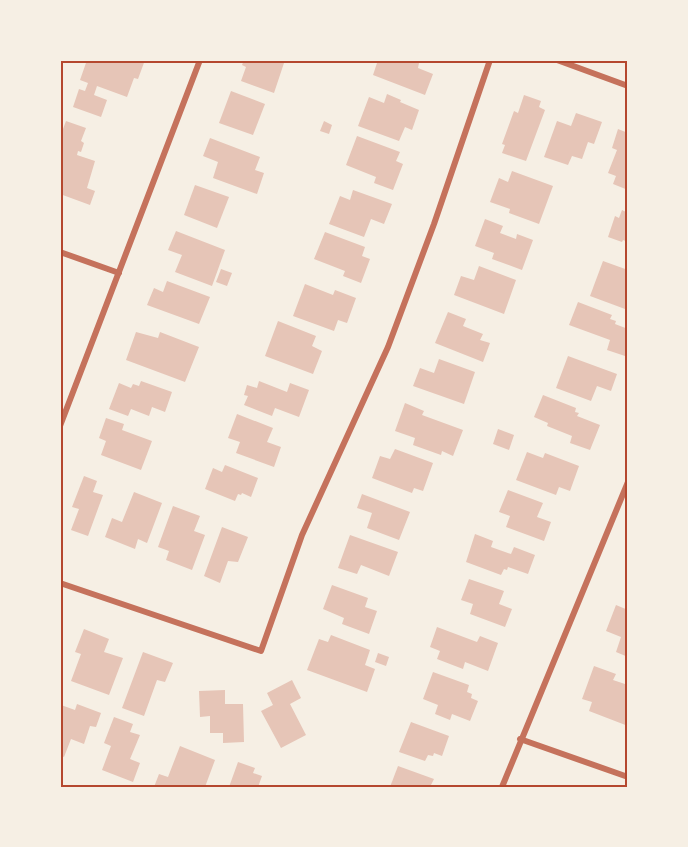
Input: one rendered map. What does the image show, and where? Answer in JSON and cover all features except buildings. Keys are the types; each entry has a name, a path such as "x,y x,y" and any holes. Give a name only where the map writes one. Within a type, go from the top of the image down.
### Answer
{"street":[{"path":"60,426 200,60"},
{"path":"60,583 261,651 302,535 388,347 434,224 489,60"},
{"path":"557,60 628,86"},
{"path":"60,252 119,273"},
{"path":"502,787 628,482"},
{"path":"520,739 628,777"}]}
